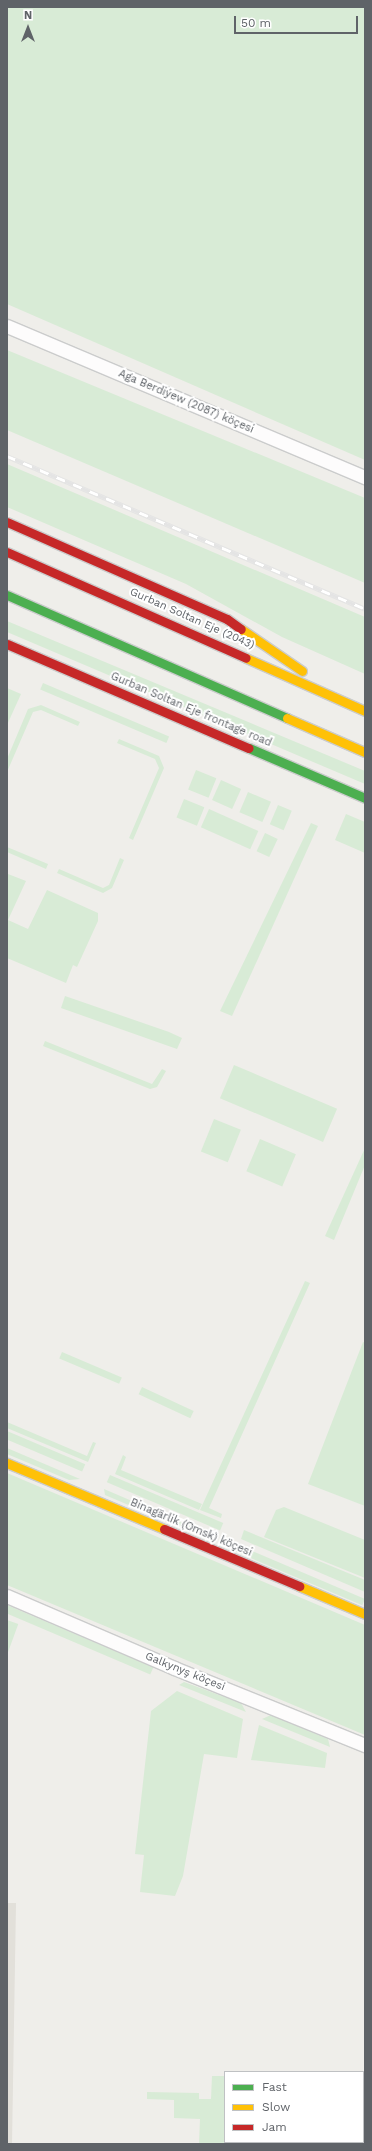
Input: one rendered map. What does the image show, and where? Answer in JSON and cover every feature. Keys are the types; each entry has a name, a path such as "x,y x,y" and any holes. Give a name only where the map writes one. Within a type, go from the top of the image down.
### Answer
{"main road":[{"path":"7,522 227,619 343,700"},
{"name":"Gurban Soltan Eje (2043)","path":"7,552 365,711"},
{"path":"7,595 365,752"},
{"name":"Gurban Soltan Eje frontage road","path":"7,644 365,798"},
{"name":"Binagärlik (Omsk) köçesi","path":"7,1463 365,1614"}],"street":[{"name":"Aga Berdiýew (2087) köçesi","path":"7,326 365,477"},
{"name":"Galkynyş köçesi","path":"7,1596 174,1668 365,1745"}],"shaded area":[{"path":"7,1903 16,1903 12,2144 7,2144"}],"green space":[{"path":"7,7 365,7 365,460 7,304"},
{"path":"7,350 365,498 365,583 7,430"},
{"path":"7,464 365,617 365,674 282,637 186,584 7,507"},
{"path":"7,621 365,771 365,784 7,632"},
{"path":"43,683 169,737 166,743 40,689"},
{"path":"7,688 21,694 7,725"},
{"path":"41,705 80,722 78,726 41,710 33,712 7,772 7,759 28,709"},
{"path":"119,739 159,756 164,768 133,840 129,838 159,768 155,759 117,743"},
{"path":"196,770 216,778 209,798 188,789"},
{"path":"221,780 241,789 232,809 212,800"},
{"path":"248,792 271,802 262,822 239,812"},
{"path":"184,799 204,807 197,826 177,818"},
{"path":"278,805 292,811 284,830 270,824"},
{"path":"209,809 258,831 250,849 201,827"},
{"path":"346,814 365,822 365,853 335,840"},
{"path":"311,823 318,826 232,1016 220,1011"},
{"path":"265,833 278,839 269,857 257,851"},
{"path":"7,847 48,864 46,869 7,852"},
{"path":"120,858 124,860 112,888 103,893 57,873 59,869 103,888 109,885"},
{"path":"8,874 26,881 8,920 28,929 47,890 98,913 98,921 77,967 73,965 66,983 7,958"},
{"path":"65,996 169,1032 182,1038 177,1049 61,1008"},
{"path":"45,1041 152,1084 162,1069 166,1071 157,1087 150,1089 43,1046"},
{"path":"234,1065 337,1109 323,1142 220,1098"},
{"path":"214,1119 241,1130 228,1162 201,1151"},
{"path":"260,1139 296,1154 282,1186 246,1171"},
{"path":"365,1148 365,1165 334,1240 325,1236"},
{"path":"305,1281 310,1283 209,1508 222,1514 221,1518 200,1510"},
{"path":"363,1342 365,1343 365,1506 308,1484"},
{"path":"62,1352 122,1377 119,1384 59,1358"},
{"path":"142,1387 194,1411 190,1418 139,1394"},
{"path":"7,1422 87,1456 93,1442 96,1443 88,1462 7,1428"},
{"path":"7,1431 85,1464 82,1472 7,1440"},
{"path":"7,1448 80,1479 69,1480 7,1454"},
{"path":"123,1455 126,1457 121,1470 202,1504 199,1510 115,1474"},
{"path":"7,1473 365,1625 365,1735 7,1585"},
{"path":"110,1475 223,1523 220,1530 107,1482"},
{"path":"104,1489 216,1537 216,1539 213,1541 105,1495"},
{"path":"284,1507 365,1540 365,1578 264,1537 276,1510"},
{"path":"244,1530 365,1580 365,1592 241,1539"},
{"path":"238,1545 365,1599 362,1605 235,1551"},
{"path":"7,1605 153,1667 150,1674 7,1614"},
{"path":"7,1620 18,1624 7,1655"},
{"path":"184,1682 241,1703 246,1712 179,1685"},
{"path":"177,1691 243,1719 237,1758 204,1754 183,1876 175,1896 140,1892 144,1855 135,1854 151,1711"},
{"path":"271,1715 328,1739 330,1747 262,1719"},
{"path":"259,1725 327,1753 325,1768 251,1760"},
{"path":"212,2076 224,2076 224,2143 257,2144 199,2144 200,2119 174,2118 174,2100 147,2099 147,2092 199,2093 199,2099 211,2099"}],"railway":[{"path":"7,456 365,609"}],"traffic: fast":[{"path":"7,595 287,718"},
{"path":"249,748 365,798"}],"traffic: slow":[{"path":"241,629 302,671"},
{"path":"246,658 365,711"},
{"path":"287,718 365,752"},
{"path":"7,1463 164,1529"},
{"path":"299,1586 365,1614"}],"traffic: jam":[{"path":"7,522 227,619 241,629"},
{"path":"7,552 246,658"},
{"path":"7,644 249,748"},
{"path":"164,1529 299,1586"}]}
